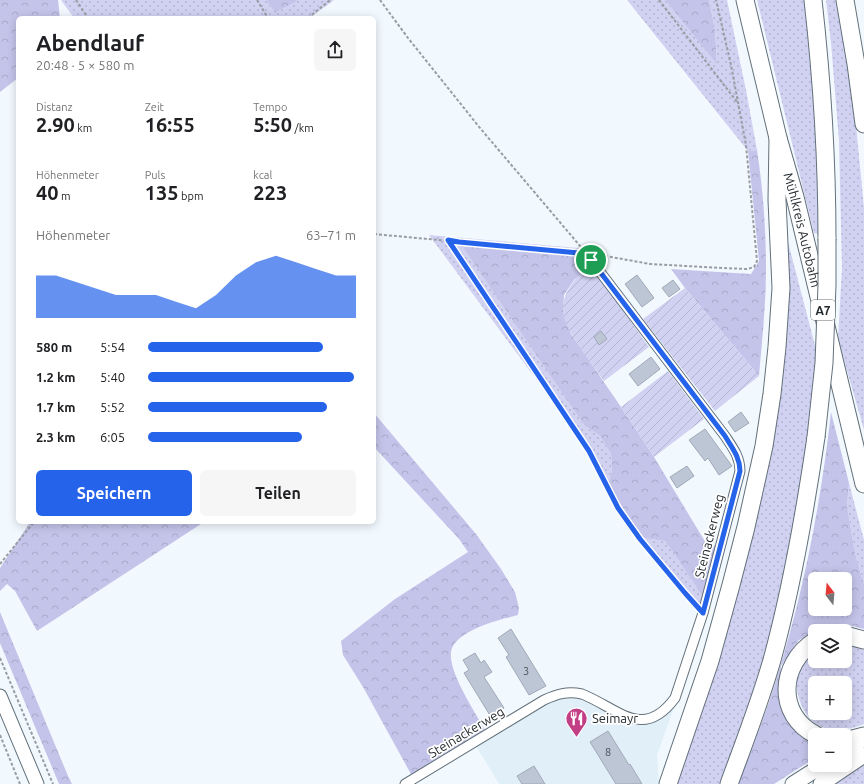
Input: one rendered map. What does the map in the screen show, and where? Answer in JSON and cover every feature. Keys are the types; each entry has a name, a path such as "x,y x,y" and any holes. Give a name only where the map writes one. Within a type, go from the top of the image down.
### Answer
{"highway":[{"name":"Mühlkreis Autobahn","path":"745,0 778,138 799,212 864,484"},
{"path":"729,784 772,661 789,591 806,503 816,437 824,363 827,285 827,186 821,78 813,0"},
{"path":"845,0 864,124"},
{"path":"668,784 710,661 746,528 764,446 772,394 781,288 777,200 778,138"},
{"path":"852,637 864,640"},
{"path":"808,646 792,665 788,675 787,688 788,698 794,715 808,730"},
{"path":"852,740 864,737"}],"main road":[{"path":"0,696 37,784"},
{"path":"852,746 864,737"},
{"path":"821,784 864,755"},
{"path":"793,784 812,772"}],"street":[{"name":"Steinackerweg","path":"405,784 544,700 561,693 572,692 582,694 635,720 657,716 667,709 675,698 703,613 740,471 740,462 725,436 591,260"}],"path":[{"path":"76,0 87,16"},
{"path":"257,0 267,16"},
{"path":"310,16 330,0"},
{"path":"380,0 408,38 480,128 582,246 591,260"},
{"path":"659,0 738,103"},
{"path":"591,260 600,254 650,264 748,269 754,267 757,261 746,145 731,65 716,0"},
{"path":"376,234 579,253 591,260"},
{"path":"448,240 589,451 618,508 640,539 703,613"},
{"path":"0,564 32,524"},
{"path":"0,658 54,784"},
{"path":"0,735 20,784"}],"shaded area":[{"path":"61,0 266,0 275,13 299,0 334,0 313,16 73,16"},
{"path":"627,0 665,0 717,63 715,30 709,0 727,0 757,150 748,151"},
{"path":"757,0 808,0 816,90 819,234 814,233"},
{"path":"826,0 837,0 846,49 856,125 864,208 864,430 838,339 842,268 839,141"},
{"path":"429,235 582,249 582,252 579,253 494,246 464,247 584,425 600,436 611,454 612,470 608,484 642,538 665,541 673,552 702,596 698,611 630,532 617,513 586,453 539,383"},
{"path":"788,242 818,357 807,445 790,551 769,642 742,731 722,784 677,784 718,659 754,531 777,420 786,333"},
{"path":"588,271 599,277 649,347 604,381 574,338 563,313 563,302 568,290 573,282 582,273"},
{"path":"685,288 759,376 715,411 643,319"},
{"path":"668,371 704,419 654,457 621,407"},
{"path":"849,483 864,540 864,584 855,553 847,506"},
{"path":"852,646 864,650 864,724 848,728 824,728 816,724 812,720 852,720 852,676 808,676 808,715 801,704 797,687 799,672 808,660 808,668 852,668"},
{"name":"Seimayr","path":"575,697 586,699 630,724 640,725 651,723 663,718 675,705 657,755 658,784 499,784 476,746 550,702"},
{"path":"864,765 864,784 835,784"}],"green space":[{"path":"0,0 58,0 60,16 16,16 16,80 0,92"},
{"path":"266,0 299,0 275,13"},
{"path":"665,0 709,0 715,30 717,64"},
{"path":"757,150 764,209 766,269 765,309 759,376 685,288 671,269 751,274 759,261 748,151"},
{"path":"494,246 579,253 576,260 584,272 574,280 564,295 563,313 571,334 654,457 709,548 717,544 702,596 665,541 642,538 608,484 612,470 611,454 600,436 584,425 463,247"},
{"path":"831,412 849,483 847,506 855,553 864,584 864,629 852,626 852,624 808,624 808,635 799,640 781,666 780,694 808,733 808,762 774,784 737,784 768,705 790,633 815,524"},
{"path":"376,415 476,534 501,569 515,592 519,608 518,615 492,622 474,630 458,640 453,646 451,654 452,664 456,676 468,701 485,730 412,776 363,687 343,655 341,641 395,599 468,552 459,539 376,449"},
{"path":"29,524 201,524 37,631 15,591 7,584 0,591 0,568"},
{"path":"0,612 72,784 59,784 0,643"}],"building":[{"path":"637,275 654,298 642,307 625,284"},
{"path":"673,280 680,289 669,297 662,288"},
{"path":"601,331 607,339 599,345 594,337"},
{"path":"651,357 660,369 638,386 629,374"},
{"path":"741,412 749,423 735,432 728,422"},
{"path":"705,429 732,466 719,475 708,458 705,461 689,440"},
{"path":"687,466 694,476 677,488 670,477"},
{"path":"511,629 546,686 529,695 506,657 509,655 498,638"},
{"path":"475,653 481,663 484,660 492,672 484,677 504,708 491,717 464,673 469,670 463,660"},
{"path":"608,731 642,784 616,784 590,742"},
{"path":"534,766 545,784 522,784 517,776"}],"place":[{"name":"Seimayr","path":"577,738"}],"route":[{"path":"448,240 579,253 591,260 725,436 740,462 740,471 703,613 640,539 618,508 589,451 448,240"}]}
